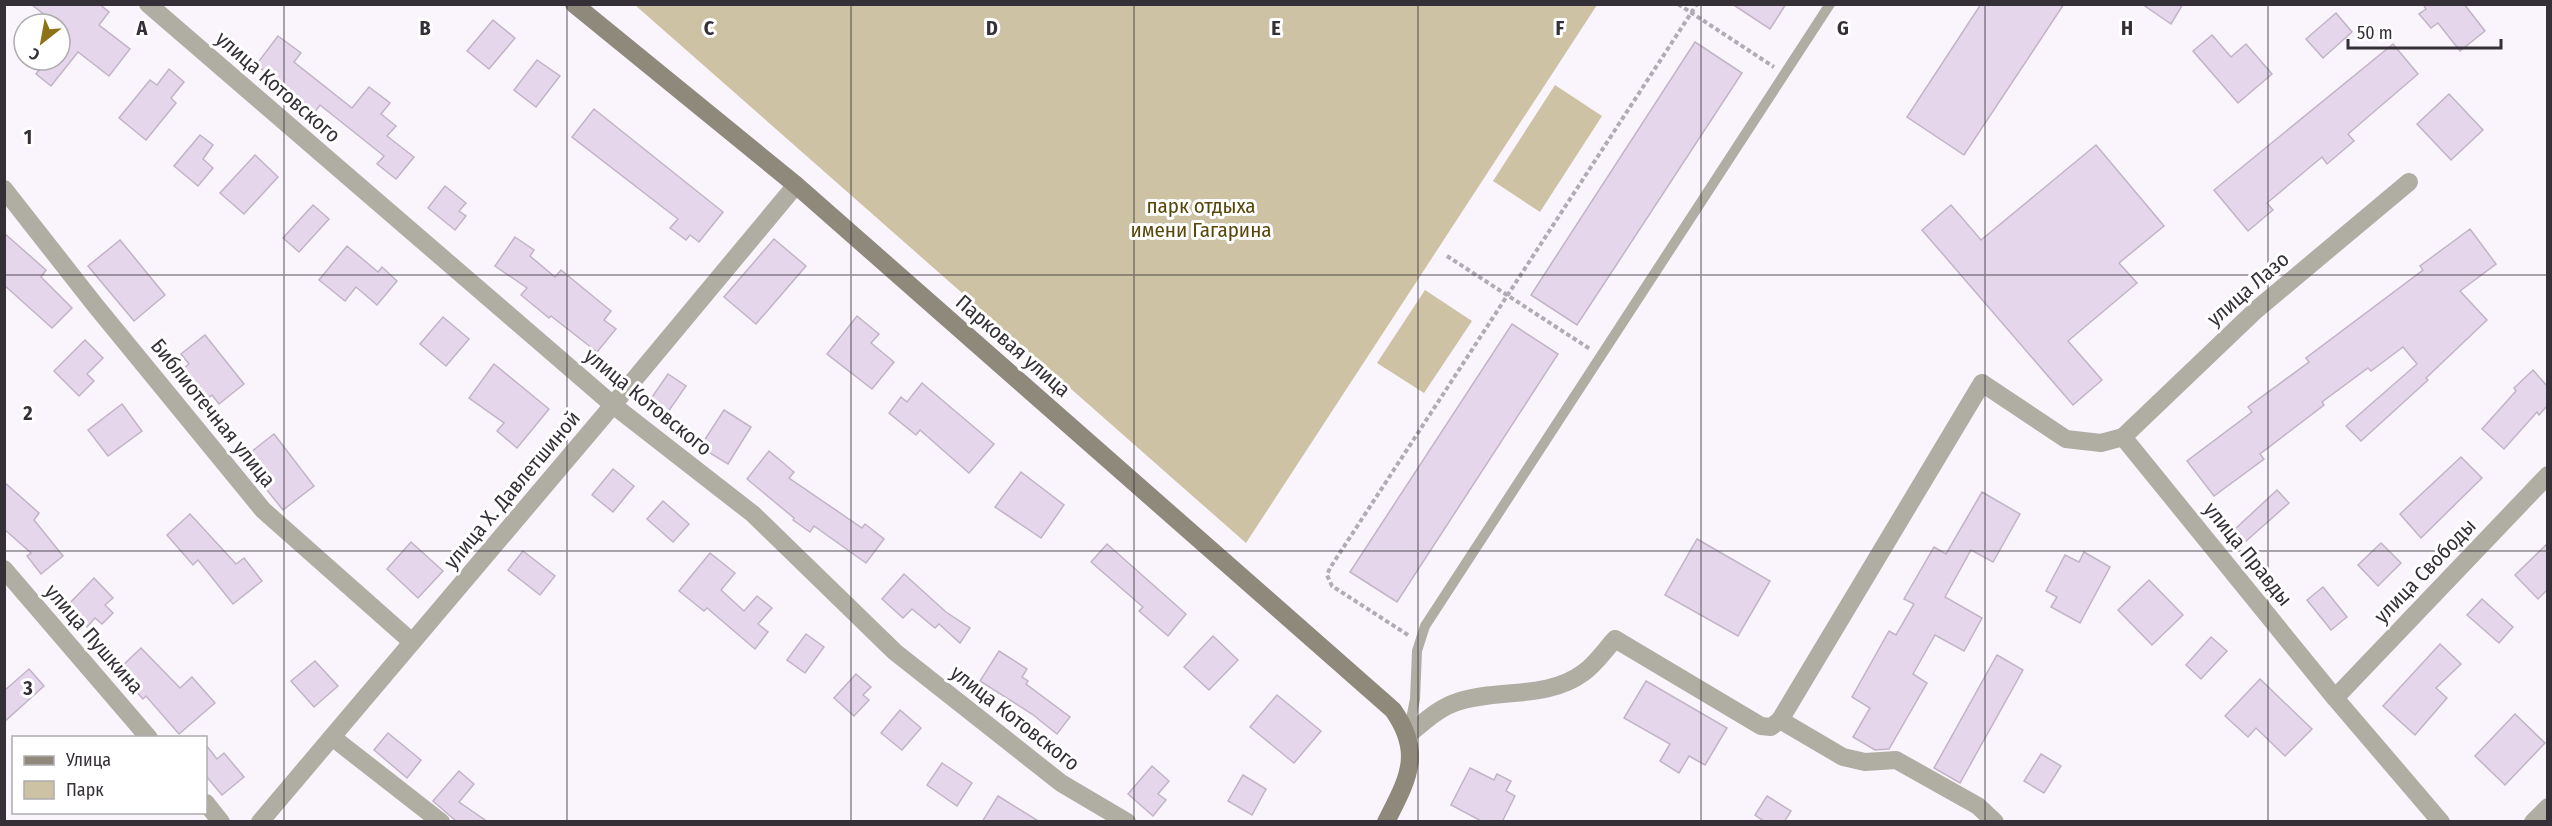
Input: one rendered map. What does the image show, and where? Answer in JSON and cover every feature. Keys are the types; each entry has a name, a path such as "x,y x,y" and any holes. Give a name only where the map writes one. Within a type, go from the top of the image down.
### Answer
{"street":[{"name":"улица Котовского","path":"148,4 614,405 753,514 895,652 1061,783 1127,822"},
{"name":"Парковая улица","path":"574,4 796,185 1393,711 1408,735"},
{"name":"улица Лазо","path":"2123,436 2256,310 2409,182"},
{"name":"улица Х. Давлетшиной","path":"260,822 614,405 796,185"},
{"name":"Библиотечная улица","path":"4,189 95,305 263,510 412,642"},
{"path":"1386,822 1408,776 1411,760 1408,735 1438,710 1460,701 1527,694 1561,683 1583,673 1615,639 1761,726 1771,727 1780,720 1982,383 2066,439 2101,443 2123,436"},
{"name":"улица Правды","path":"2123,436 2335,698 2440,821"},
{"name":"улица Свободы","path":"2335,698 2547,476"},
{"name":"улица Пушкина","path":"4,569 147,736"},
{"path":"1780,720 1843,756 1864,762 1896,760 1978,806 1995,822"},
{"path":"332,737 441,822"},
{"path":"207,804 221,822"},
{"path":"2532,822 2547,807"}],"lane":[{"path":"1408,735 1415,699 1419,642 1425,626 1830,4"}],"path":[{"path":"1678,4 1785,74"},
{"path":"1419,642 1332,586 1327,576 1697,4"},
{"path":"1447,256 1601,356"}],"green space":[{"name":"парк отдыха имени Гагарина","path":"635,5 1597,5 1246,543"},
{"path":"1555,85 1602,116 1540,212 1493,181"},
{"path":"1425,290 1472,321 1424,393 1377,363"}],"building":[{"path":"31,4 99,4 109,12 99,25 130,49 109,76 78,52 72,60 72,12 41,12"},
{"path":"1732,4 1786,4 1770,29"},
{"path":"1981,4 2064,4 1964,155 1907,117"},
{"path":"2142,4 2183,4 2171,24"},
{"path":"2423,4 2464,4 2485,31 2460,51 2438,23 2431,28 2419,14 2426,9"},
{"path":"2336,13 2352,32 2323,58 2306,39"},
{"path":"493,20 515,38 489,69 467,51"},
{"path":"2212,35 2231,57 2246,44 2272,74 2238,103 2193,51"},
{"path":"278,36 301,53 294,62 352,108 369,87 390,103 381,114 396,126 387,136 414,157 396,179 377,164 384,156 320,105 312,116 286,95 290,90 256,65"},
{"path":"1695,42 1742,73 1577,325 1531,295"},
{"path":"2393,44 2418,74 2348,134 2354,141 2327,164 2322,157 2267,203 2273,210 2248,231 2214,190"},
{"path":"537,60 560,76 536,107 514,90"},
{"path":"169,69 184,82 171,98 176,103 146,140 119,118 150,80 157,85"},
{"path":"38,72 62,72 51,86 36,74"},
{"path":"2449,94 2483,130 2451,160 2417,124"},
{"path":"594,109 723,212 699,242 690,235 686,240 670,228 678,219 572,137"},
{"path":"200,135 213,145 203,159 213,168 198,186 174,166"},
{"path":"2096,145 2164,226 2119,263 2137,283 2068,341 2102,380 2073,405 1922,230 1951,205 1981,240"},
{"path":"255,155 278,177 244,214 220,193"},
{"path":"445,186 466,203 459,211 466,216 455,230 428,208"},
{"path":"313,205 329,219 299,252 283,238"},
{"path":"2470,229 2496,264 2460,291 2487,320 2426,378 2428,380 2361,441 2346,426 2417,364 2403,347 2371,371 2368,368 2322,402 2324,405 2260,454 2264,459 2214,496 2187,461 2252,412 2248,407 2309,362 2306,358 2423,270 2420,266"},
{"path":"4,233 46,270 41,277 72,308 52,328 4,285"},
{"path":"515,237 534,250 530,256 555,277 561,270 611,311 604,320 616,329 597,352 521,295 527,288 495,266"},
{"path":"774,239 806,266 756,324 724,297"},
{"path":"120,240 165,295 134,321 88,266"},
{"path":"347,246 378,272 382,267 397,281 377,305 356,287 345,301 319,280"},
{"path":"857,316 879,334 871,343 894,362 872,389 827,354"},
{"path":"443,317 469,339 446,366 420,344"},
{"path":"1512,324 1558,354 1397,602 1350,572"},
{"path":"205,335 244,384 219,404 212,395 202,403 178,373 189,364 181,354"},
{"path":"85,340 103,358 87,374 94,381 79,396 54,371"},
{"path":"494,364 549,409 517,448 497,431 504,423 469,398"},
{"path":"2533,370 2547,386 2547,406 2539,415 2537,412 2504,449 2482,429 2516,391 2514,388"},
{"path":"668,374 686,386 668,412 650,400"},
{"path":"922,383 994,444 969,473 920,430 916,435 889,413 901,397 907,402"},
{"path":"122,404 142,431 108,456 88,430"},
{"path":"724,410 751,427 728,464 700,447"},
{"path":"274,434 314,486 283,510 242,459"},
{"path":"769,451 794,472 789,478 862,528 865,524 884,539 866,563 814,526 810,532 793,520 794,518 747,479"},
{"path":"2461,457 2482,478 2421,538 2400,514"},
{"path":"613,469 634,486 613,512 592,495"},
{"path":"1021,472 1064,505 1041,538 995,507"},
{"path":"4,482 39,513 34,520 63,556 41,574 27,556 31,553 4,529"},
{"path":"2277,490 2289,503 2245,542 2234,530"},
{"path":"1982,492 2020,514 1993,562 1971,550 1945,597 1982,618 1964,651 1935,635 1913,674 1927,683 1889,749 1875,750 1853,737 1870,708 1852,697 1889,631 1896,635 1914,604 1904,599 1934,547 1946,554"},
{"path":"663,501 689,524 673,542 647,519"},
{"path":"190,514 236,564 244,558 262,581 233,604 198,560 193,565 167,535"},
{"path":"1697,539 1770,581 1738,636 1665,595"},
{"path":"411,542 443,571 418,598 387,569"},
{"path":"2381,543 2401,563 2378,586 2358,565"},
{"path":"1107,544 1186,614 1168,636 1139,611 1143,607 1091,562"},
{"path":"2547,544 2547,590 2538,599 2515,575"},
{"path":"523,551 555,576 540,595 508,570"},
{"path":"2084,552 2110,567 2080,623 2051,607 2057,597 2046,591 2065,555 2079,562"},
{"path":"710,553 735,573 721,590 744,611 757,596 772,608 758,624 768,632 755,649 707,608 704,611 679,591"},
{"path":"904,574 946,612 970,628 960,643 939,624 935,628 912,609 903,618 882,599"},
{"path":"94,578 113,598 105,605 113,613 102,624 95,618 87,627 66,607"},
{"path":"2149,580 2183,615 2152,645 2118,610"},
{"path":"2323,587 2347,617 2331,630 2307,600"},
{"path":"2482,599 2513,627 2499,643 2467,615"},
{"path":"806,634 824,647 805,673 787,660"},
{"path":"1213,636 1238,660 1209,690 1184,667"},
{"path":"2211,637 2227,651 2201,679 2186,665"},
{"path":"2440,644 2461,664 2436,688 2447,698 2415,735 2383,706"},
{"path":"141,648 180,688 192,677 215,703 179,734 146,696 143,699 117,671"},
{"path":"999,651 1027,669 1022,677 1028,681 1026,684 1070,717 1057,734 1032,714 980,681"},
{"path":"1997,655 2023,670 1960,783 1934,768"},
{"path":"315,661 338,686 314,707 291,681"},
{"path":"29,669 44,686 4,722 4,691"},
{"path":"856,674 871,687 863,695 869,700 854,716 834,698"},
{"path":"2260,679 2312,729 2285,756 2256,728 2248,737 2225,716"},
{"path":"1646,681 1727,728 1705,765 1689,756 1679,773 1660,761 1670,744 1624,718"},
{"path":"1277,695 1321,731 1294,763 1250,727"},
{"path":"900,710 921,728 902,750 881,733"},
{"path":"2515,714 2545,743 2505,785 2475,756"},
{"path":"388,733 421,760 407,778 374,750"},
{"path":"207,746 217,759 224,753 244,777 222,795 207,777"},
{"path":"2041,754 2061,766 2044,793 2024,781"},
{"path":"942,763 972,783 957,806 927,785"},
{"path":"1152,766 1169,781 1158,794 1166,800 1153,816 1128,794"},
{"path":"1470,768 1494,780 1497,774 1511,781 1506,791 1515,796 1502,822 1483,822 1451,805"},
{"path":"459,771 474,784 459,802 488,822 457,822 433,801"},
{"path":"1243,775 1266,789 1252,815 1228,801"},
{"path":"998,796 1040,822 982,822"},
{"path":"1767,796 1791,811 1784,822 1765,822 1755,815"}]}
